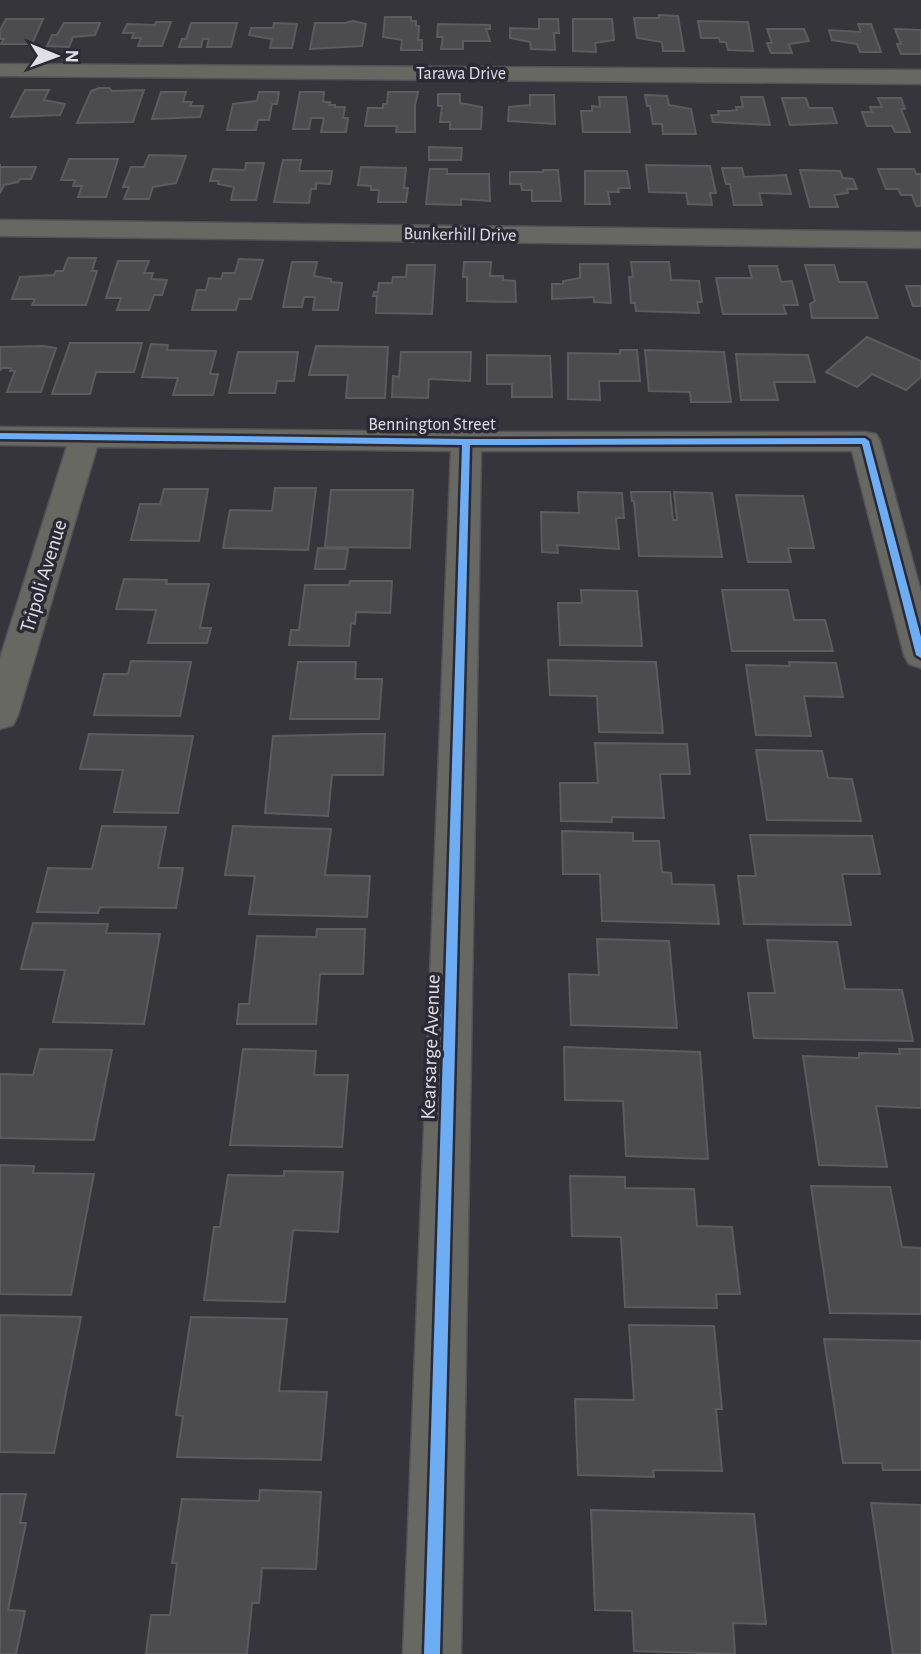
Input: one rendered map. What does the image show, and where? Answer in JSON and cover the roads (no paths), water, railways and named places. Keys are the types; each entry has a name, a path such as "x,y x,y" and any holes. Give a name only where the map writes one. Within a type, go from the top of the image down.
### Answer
{"street":[{"name":"Tarawa Drive","path":"0,70 921,77"},
{"name":"Bunkerhill Drive","path":"0,228 921,240"},
{"name":"Bennington Street","path":"0,436 466,442 865,441 921,655"},
{"name":"Tripoli Avenue","path":"0,715 85,438"},
{"name":"Kearsarge Avenue","path":"432,1654 466,442"}]}
